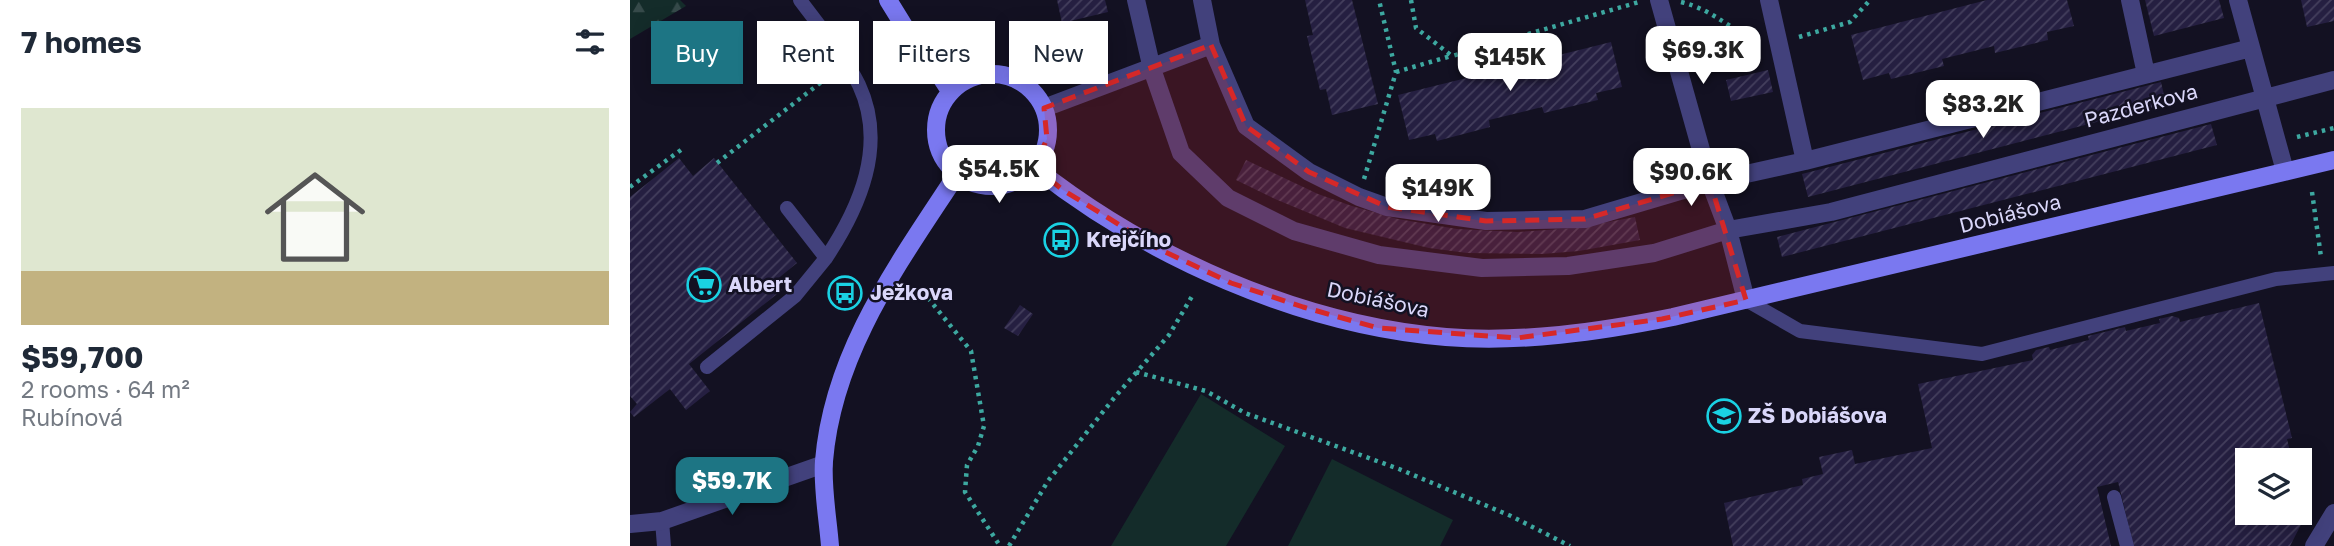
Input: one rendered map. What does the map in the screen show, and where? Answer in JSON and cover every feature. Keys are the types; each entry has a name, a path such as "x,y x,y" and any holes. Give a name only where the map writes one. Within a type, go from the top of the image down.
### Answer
{"street":[{"path":"888,0 917,47 931,62 950,91"},
{"name":"Pazderkova","path":"1136,0 1152,69 1181,153 1228,198 1294,230 1379,255 1482,268 1568,266 1654,253 1728,230 1831,212 2334,80"},
{"path":"1202,0 1211,45 1246,125 1310,172 1359,197 1387,206 1486,221 1585,219 1710,182 1805,161 2251,48"},
{"path":"1659,0 1710,182 1728,230 1746,300"},
{"path":"1769,0 1805,161"},
{"path":"2130,0 2146,74"},
{"path":"2238,0 2285,171"},
{"path":"1044,108 1211,45"},
{"path":"1003,74 1028,86 1044,108 1048,124 1042,154 1034,167 1017,180 997,186 976,184 957,174 944,160 936,138 936,123 941,105 950,91 963,81 976,75 1003,74"},
{"name":"Dobiášova","path":"1034,167 1111,222 1231,283 1378,328 1446,337 1517,338 1662,319 2334,160"},
{"path":"830,546 824,464 836,394 848,358 892,273 957,174"},
{"path":"630,524 662,521 824,464"},
{"path":"2314,546 2334,513"}],"lane":[{"path":"800,0 815,21"},
{"path":"707,366 795,296 826,258 847,225 857,205 870,156 870,119 858,84"},
{"path":"788,208 826,258"},
{"path":"1746,300 1800,331 1982,354 2276,279 2329,274"},
{"path":"2114,497 2127,546"},
{"path":"662,521 664,546"}],"path":[{"path":"1359,197 1395,72 1379,0"},
{"path":"1411,0 1416,28 1452,56"},
{"path":"1395,72 1647,0"},
{"path":"1672,0 1693,5 1720,17 1741,34 1766,44 1780,43 1850,22 1870,0"},
{"path":"717,163 818,84"},
{"path":"2277,142 2334,128"},
{"path":"630,187 684,147"},
{"path":"2312,192 2329,274"},
{"path":"925,290 928,299 971,351 984,426 978,446 967,465 965,492 1000,546"},
{"path":"1009,546 1048,481 1169,335 1194,293"},
{"path":"1136,372 1206,391 1245,413 1399,469 1511,516 1570,546"}],"highlighted area":[{"path":"1211,45 1246,126 1309,172 1387,207 1486,221 1585,219 1710,182 1746,300 1662,319 1517,338 1378,328 1231,283 1157,248 1063,190 1034,167 1047,139 1044,108"}],"green space":[{"path":"630,0 680,0 686,6 661,21 651,21 651,27 630,39"},
{"path":"1201,394 1285,446 1226,546 1111,546"},
{"path":"1332,459 1453,520 1440,546 1288,546"}],"building":[{"path":"1057,0 1105,0 1108,12 1062,21"},
{"path":"1305,0 1352,0 1378,104 1332,115 1326,89 1320,90 1307,36 1313,35"},
{"path":"1987,0 2067,0 2074,26 2047,32 2048,40 1995,53 1994,46 1942,59 1944,66 1891,79 1889,73 1863,80 1851,35"},
{"path":"2145,0 2219,0 2224,18 2154,36"},
{"path":"2301,0 2334,0 2334,21 2307,27"},
{"path":"1611,42 1622,87 1596,93 1598,100 1544,113 1542,107 1489,120 1490,127 1437,141 1435,134 1409,140 1398,95"},
{"path":"1768,70 1773,92 1731,101 1726,80"},
{"path":"2161,82 2166,104 1808,197 1802,174"},
{"path":"2211,124 2217,145 1782,257 1777,237"},
{"name":"Albert","path":"679,158 693,176 714,158 797,263 775,281 782,290 689,364 710,391 686,410 670,389 634,417 630,412 637,404 630,396 630,197"},
{"path":"1246,160 1318,194 1398,219 1457,229 1517,232 1576,228 1635,217 1640,240 1579,251 1542,254 1467,253 1429,248 1345,228 1275,199 1236,180"},
{"name":"ZŠ Dobiášova","path":"2259,303 2292,438 2287,439 2289,448 2235,448 2235,525 2301,525 2290,546 2134,546 2118,482 2097,487 2111,546 1733,546 1724,503 1803,485 1802,479 1823,474 1819,457 1852,450 1855,464 1932,448 1918,384 2033,360 2032,355 2036,350 2049,347 2050,350 2089,340 2088,336 2125,327 2126,331 2160,323 2159,319 2172,316 2179,318 2180,322"},
{"path":"1020,305 1033,314 1018,336 1004,328"}],"place":[{"name":"Krejčího","path":"1061,240"},
{"name":"Albert","path":"704,285"},
{"name":"Ježkova","path":"845,293"},
{"name":"ZŠ Dobiášova","path":"1724,416"}]}
